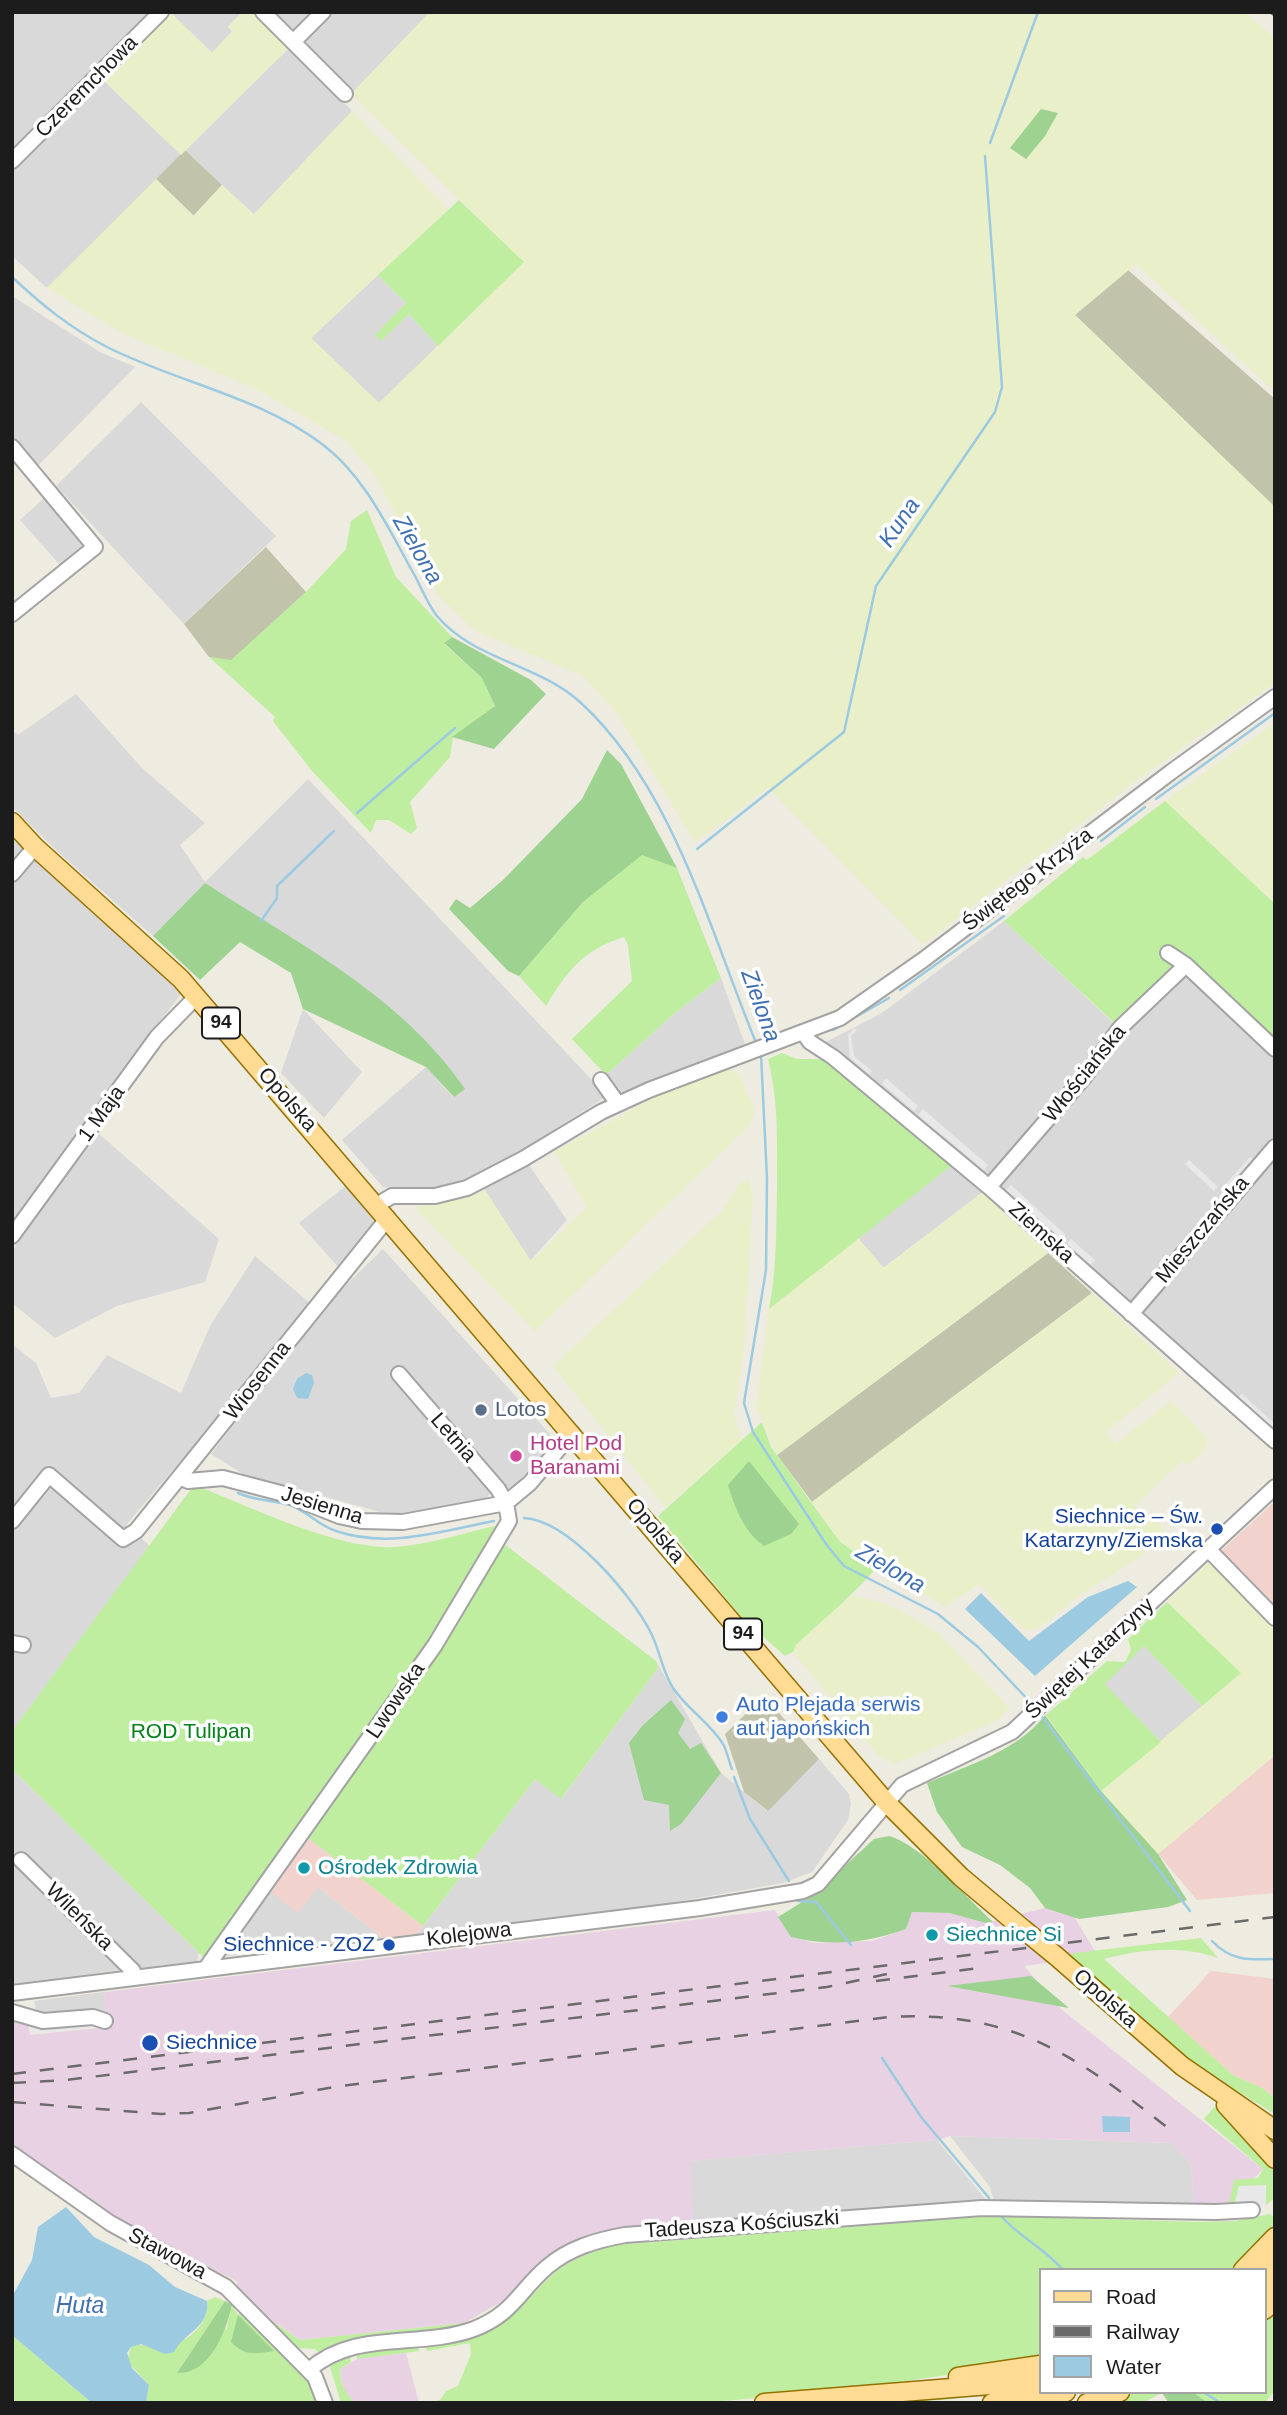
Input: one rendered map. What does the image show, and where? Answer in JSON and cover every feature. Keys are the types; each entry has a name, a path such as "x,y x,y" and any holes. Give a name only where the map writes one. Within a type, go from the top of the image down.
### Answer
{"main road":[{"name":"Opolska","path":"12,822 35,847 150,947 197,996 886,1802 961,1877 1211,2089 1275,2159"},
{"name":"Opolska","path":"1211,2089 1275,2130"},
{"path":"1245,2268 1275,2237"},
{"path":"764,2403 847,2395 1038,2365"},
{"path":"847,2395 885,2395 1038,2381"},
{"path":"992,2403 1053,2394"},
{"path":"1087,2403 1114,2394"}],"street":[{"name":"Czeremchowa","path":"12,162 161,12"},
{"path":"263,12 345,94"},
{"path":"293,42 323,12"},
{"path":"12,447 95,547 12,614"},
{"name":"Świętego Krzyża","path":"618,1104 839,1018 923,960 1161,779 1275,697"},
{"path":"12,874 35,847"},
{"path":"1168,953 1186,965 1275,1049"},
{"name":"Włościańska","path":"989,1187 1085,1076 1120,1028 1186,965"},
{"name":"1 Maja","path":"12,1236 157,1037 197,996"},
{"name":"Ziemska","path":"803,1032 810,1042 833,1056 989,1187 1275,1441"},
{"path":"382,1212 392,1196 435,1196 467,1188 618,1104 601,1080"},
{"name":"Mieszczańska","path":"1132,1314 1275,1147"},
{"name":"Wiosenna","path":"12,1521 49,1475 122,1539 136,1531 182,1478 377,1228 382,1212"},
{"name":"Letnia","path":"399,1374 498,1489 506,1503"},
{"path":"506,1503 530,1483 572,1433"},
{"name":"Jesienna","path":"182,1478 188,1481 223,1478 284,1494 339,1516 380,1522 445,1516 506,1503"},
{"name":"Świętej Katarzyny","path":"886,1802 902,1785 1003,1738 1023,1722 1275,1487"},
{"name":"Lwowska","path":"205,1968 435,1645 506,1530 509,1521 506,1503"},
{"path":"1208,1549 1275,1618"},
{"name":"Kolejowa","path":"12,1993 700,1908 803,1891 828,1875 886,1802"},
{"name":"Wileńska","path":"21,1860 133,1971 133,1976"},
{"path":"12,2012 43,2021 93,2017 104,2021"},
{"name":"Stawowa","path":"12,2154 110,2223 226,2287 309,2370"},
{"name":"Tadeusza Kościuszki","path":"309,2370 327,2356 351,2347 447,2335 476,2328 500,2315 520,2299 544,2270 558,2258 585,2244 625,2235 982,2208 1216,2213 1252,2210"},
{"path":"309,2370 318,2382 325,2403"}],"shaded area":[{"path":"12,12 242,12 228,27 233,31 212,53 171,13 104,81 181,155 47,288 12,256"},
{"path":"242,12 255,12 290,47 181,155 104,80 171,13 212,53 232,31 228,27"},
{"path":"272,12 430,12 351,94"},
{"path":"430,12 1244,12 1275,38 1275,392 1136,264 1075,315 1275,507 1275,683 1145,774 923,944 768,788 695,842 617,713 583,676 474,630 439,596 375,475 346,441 257,389 124,334 47,288 156,179 193,216 222,185 254,214 352,111 448,209 311,338 379,403 524,262 351,94"},
{"path":"290,47 352,111 254,215 185,150"},
{"path":"185,150 222,185 194,216 156,179"},
{"path":"1128,270 1275,399 1275,507 1075,315"},
{"path":"378,275 406,303 376,335 381,340 409,314 438,346 379,403 311,338"},
{"path":"12,296 100,352 135,367 26,478 12,462"},
{"path":"141,402 276,536 184,624 56,486"},
{"path":"45,497 85,543 60,565 20,520"},
{"path":"266,547 306,592 231,661 209,657 184,624"},
{"path":"76,694 142,768 205,823 180,845 205,882 308,779 607,1096 519,1152 452,1185 425,1191 383,1187 342,1140 426,1067 453,1097 464,1089 205,883 153,936 58,852 12,807 12,730 18,735"},
{"path":"1275,723 1275,904 1165,801"},
{"path":"12,835 42,866 182,993 122,1070 12,1225"},
{"path":"1004,921 1119,1028 1177,966 1275,1049 1275,1434 1003,1190 826,1042 882,1013"},
{"path":"721,978 745,1044 620,1094 606,1075 676,1012"},
{"path":"303,1009 362,1072 324,1118 281,1073"},
{"path":"854,1028 857,1030 851,1036 854,1056 872,1071 869,1074 850,1058 848,1035"},
{"path":"728,1067 739,1074 753,1105 754,1114 748,1127 535,1331 414,1207 437,1204 483,1187 531,1261 587,1207 554,1152 667,1091"},
{"path":"886,1078 918,1106 914,1111 882,1084"},
{"path":"923,1109 988,1165 984,1170 918,1115"},
{"path":"97,1132 219,1239 205,1282 117,1306 55,1338 12,1303 12,1251"},
{"path":"1250,1157 1255,1161 1228,1192 1223,1187"},
{"path":"1189,1160 1218,1187 1214,1191 1185,1164"},
{"path":"529,1165 567,1220 530,1261 483,1187"},
{"path":"951,1166 984,1191 883,1268 857,1237"},
{"path":"748,1178 753,1196 745,1339 734,1416 742,1440 665,1507 553,1366 723,1210 738,1185"},
{"path":"348,1184 376,1224 339,1268 299,1223"},
{"path":"1011,1185 1066,1235 1062,1240 1006,1190"},
{"path":"982,1193 1048,1253 777,1455 756,1406 769,1309 857,1237 884,1268"},
{"path":"1071,1239 1095,1260 1090,1266 1066,1244"},
{"path":"383,1249 557,1442 513,1487 490,1494 481,1503 402,1518 243,1474 211,1454 322,1308"},
{"path":"1048,1253 1092,1293 812,1502 777,1455"},
{"path":"255,1256 312,1305 205,1439 195,1444 126,1525 150,1546 12,1731 12,1344 36,1363 51,1398 79,1393 107,1355 181,1393 210,1326"},
{"path":"1092,1293 1179,1373 1106,1432 1115,1444 1171,1401 1208,1439 1203,1453 1188,1465 1182,1461 1135,1506 1139,1514 1133,1523 1138,1527 1156,1513 1165,1535 1136,1560 1081,1594 1040,1627 1031,1630 1022,1628 979,1584 945,1607 840,1542 812,1502"},
{"path":"1242,1394 1275,1424 1275,1435 1236,1399"},
{"path":"1275,1501 1275,1611 1218,1554"},
{"path":"1209,1562 1275,1629 1275,1755 1158,1854 1101,1791 1241,1673 1167,1602"},
{"path":"855,1595 892,1606 938,1633 1009,1707 1000,1719 895,1764 878,1755 793,1652 796,1645 840,1603"},
{"path":"1144,1646 1202,1706 1161,1742 1104,1684"},
{"path":"656,1661 721,1773 767,1811 819,1759 849,1794 851,1804 848,1820 812,1872 783,1883 664,1904 417,1934 535,1779 562,1798 658,1668"},
{"path":"764,1696 819,1759 768,1811 744,1792 725,1734"},
{"path":"1275,1755 1275,1893 1197,1900 1158,1854"},
{"path":"12,1769 199,1953 197,1961 136,1969 24,1853 18,1861 127,1969 12,1984"},
{"path":"307,1837 423,1926 417,1934 383,1938 318,1887 298,1913 268,1890"},
{"path":"318,1887 383,1938 218,1957 268,1890"},
{"path":"1045,1908 1073,1915 1098,1956 1024,1966 1062,2010 1263,2169 1229,2205 1194,2206 1191,2164 1173,2143 950,2136 937,2140 690,2161 693,2222 611,2229 581,2238 547,2257 510,2297 464,2323 300,2340 276,2323 273,2326 237,2290 237,2282 230,2277 120,2220 12,2145 12,2022 28,2021 30,2035 107,2027 104,1992 775,1910 791,1937 815,1943 872,1941 906,1929 912,1912 949,1913 986,1923"},
{"path":"1211,1971 1275,1979 1275,2098 1262,2088 1233,2075 1168,2017"},
{"path":"104,1992 106,2012 37,2014 34,2001"},
{"path":"89,2021 89,2028 30,2034 30,2028"},
{"path":"950,2136 1173,2143 1191,2164 1194,2206 994,2201 990,2187"},
{"path":"937,2140 987,2201 693,2222 689,2161"},
{"path":"1266,2185 1266,2205 1233,2209 1239,2186"},
{"path":"406,2353 419,2403 356,2403 343,2391 340,2369 359,2358"}],"green space":[{"path":"1041,109 1058,113 1045,136 1026,159 1010,148"},
{"path":"459,200 524,262 438,346 409,314 381,341 375,335 406,303 378,275"},
{"path":"367,510 396,577 452,637 444,644 482,678 495,706 453,737 450,757 410,802 417,828 411,834 389,820 376,820 371,833 312,771 273,721 275,717 209,657 231,660 306,592 346,549 351,521"},
{"path":"452,637 531,680 546,694 494,749 452,737 495,706 482,678 444,643"},
{"path":"607,750 621,764 677,868 642,855 583,902 519,976 508,971 449,909 456,899 470,908 503,880 582,799"},
{"path":"1165,801 1275,904 1275,1040 1177,966 1120,1028 1004,921 1083,857 1087,860"},
{"path":"642,854 677,868 721,978 676,1012 606,1075 572,1039 632,981 628,945 624,937 587,955 570,972 546,1006 519,976 583,902"},
{"path":"205,883 311,950 379,999 411,1026 440,1056 465,1089 454,1097 426,1067 303,1009 291,973 240,942 200,980 153,936"},
{"path":"782,1053 797,1059 825,1059 951,1166 769,1309 776,1250 777,1157 776,1108 768,1059"},
{"path":"762,1422 771,1447 840,1542 877,1567 848,1598 796,1645 793,1652 785,1656 744,1620 658,1516"},
{"path":"749,1461 799,1524 791,1534 764,1546 746,1527 728,1485"},
{"name":"ROD Tulipan","path":"194,1485 293,1525 347,1542 372,1546 420,1544 495,1526 498,1531 428,1645 203,1957 12,1769 12,1731"},
{"path":"503,1543 656,1661 658,1668 561,1799 535,1779 423,1926 307,1837 420,1677 477,1591"},
{"path":"1167,1602 1241,1673 1202,1706 1144,1646 1105,1684 1161,1742 1101,1791 1046,1715 1107,1661 1125,1662 1131,1650 1128,1639"},
{"path":"671,1700 685,1719 678,1733 690,1749 701,1743 721,1773 681,1824 670,1831 669,1805 644,1800 629,1743 642,1726"},
{"path":"1045,1715 1101,1791 1158,1854 1187,1900 1168,1907 1079,1919 1045,1908 1030,1888 1000,1865 962,1847 937,1812 927,1783 1007,1748 1034,1728"},
{"path":"889,1836 916,1850 930,1861 993,1922 986,1923 949,1913 912,1912 906,1929 877,1938 835,1943 791,1937 778,1917 812,1896 874,1839"},
{"path":"1201,1938 1218,1958 1190,1951 1161,1950 1104,1959 1233,2075 1262,2088 1275,2098 1275,2114 1242,2094 1240,2098 1192,2065 1066,1954"},
{"path":"1031,1976 1069,2008 947,1986"},
{"path":"1216,2105 1275,2167 1275,2198 1266,2205 1265,2185 1234,2206 1229,2205 1234,2180 1258,2178 1263,2169 1204,2119"},
{"path":"1270,2214 1274,2217 1275,2230 1239,2268 1038,2268 1038,2361 860,2388 703,2403 427,2403 440,2400 446,2391 458,2386 471,2354 470,2343 427,2351 426,2345 469,2338 493,2328 519,2309 563,2266 585,2255 616,2245 993,2216 1236,2221"},
{"path":"215,2297 225,2301 177,2373 195,2369 227,2327 232,2305 238,2315 241,2309 312,2382 319,2403 146,2403 149,2385 127,2361 131,2347 172,2345 190,2336 203,2320 207,2301"},
{"path":"225,2301 232,2305 214,2350 198,2367 177,2373"},
{"path":"1275,2308 1275,2390 1265,2403 1208,2403 1196,2394 1266,2394 1266,2315"},
{"path":"238,2315 274,2351 251,2353 241,2350 231,2342"},
{"path":"275,2323 300,2340 464,2323 466,2326 320,2354 315,2349 295,2348 273,2326"},
{"path":"12,2335 92,2403 12,2403"},
{"path":"418,2346 419,2351 357,2359 356,2353"},
{"path":"349,2354 351,2362 340,2369 340,2375 344,2388 356,2403 341,2403 330,2367 338,2358"},
{"path":"1030,2387 941,2400 852,2403"},
{"path":"1129,2394 1159,2394 1143,2403 1101,2403"},
{"path":"1163,2394 1196,2394 1208,2403 1169,2403"}],"water":[{"path":"306,1373 312,1375 314,1383 308,1399 297,1398 293,1389 297,1379"},
{"path":"1128,1581 1137,1587 1035,1676 965,1609 981,1593 1029,1641 1088,1597"},
{"path":"1102,2116 1130,2117 1130,2132 1103,2132"},
{"name":"Huta","path":"66,2207 94,2237 149,2265 175,2287 207,2301 205,2318 174,2352 165,2354 141,2344 131,2347 127,2353 132,2368 149,2385 146,2403 92,2403 12,2335 12,2297 32,2260 38,2227"}],"waterway":[{"name":"Kuna","path":"990,143 1038,12"},
{"name":"Kuna","path":"697,849 844,732 876,586 995,412 1002,387 985,156"},
{"name":"Zielona","path":"12,277 57,315 107,347 244,401 297,427 322,444 351,472 375,505 437,616 469,643 545,679 580,702 613,737 641,776 665,819 705,909 757,1045"},
{"path":"1156,799 1275,713"},
{"path":"357,813 455,728"},
{"path":"1101,841 1145,807"},
{"path":"261,921 277,898 277,886 334,831"},
{"path":"900,990 1004,916"},
{"path":"833,1030 889,998"},
{"name":"Zielona","path":"761,1054 767,1179 766,1270 744,1403 753,1432 826,1544 844,1566 938,1614 978,1647 1033,1705"},
{"path":"238,1493 290,1505 324,1526 356,1536 415,1536 494,1521"},
{"path":"524,1518 560,1531 579,1545 614,1580 651,1633 673,1688 718,1736 732,1769"},
{"name":"Zielona","path":"1039,1713 1190,1911"},
{"path":"734,1777 750,1819 789,1881"},
{"path":"798,1901 816,1902 851,1945"},
{"name":"Zielona","path":"1212,1941 1233,1956 1275,1959"},
{"path":"882,2058 921,2117 989,2198"},
{"path":"1001,2216 1061,2268"},
{"path":"1206,2394 1221,2403"}],"railway":[{"path":"1270,12 1275,16"},
{"path":"12,2074 1275,1917"},
{"path":"876,1981 980,1968"},
{"path":"12,2083 66,2080 827,1987 887,1974"},
{"path":"12,2102 161,2114 189,2113 334,2087 888,2017 932,2017 971,2021 1040,2042 1102,2079 1168,2128"}],"place":[{"name":"Lotos","path":"481,1410"},
{"name":"Hotel Pod Baranami","path":"516,1456"},
{"name":"Siechnice – Św. Katarzyny/Ziemska","path":"1217,1529"},
{"name":"Auto Plejada serwis aut japońskich","path":"722,1717"},
{"name":"Ośrodek Zdrowia","path":"304,1868"},
{"name":"Siechnice Si","path":"932,1935"},
{"name":"Siechnice - ZOZ","path":"389,1945"},
{"name":"Siechnice","path":"150,2043"}]}
